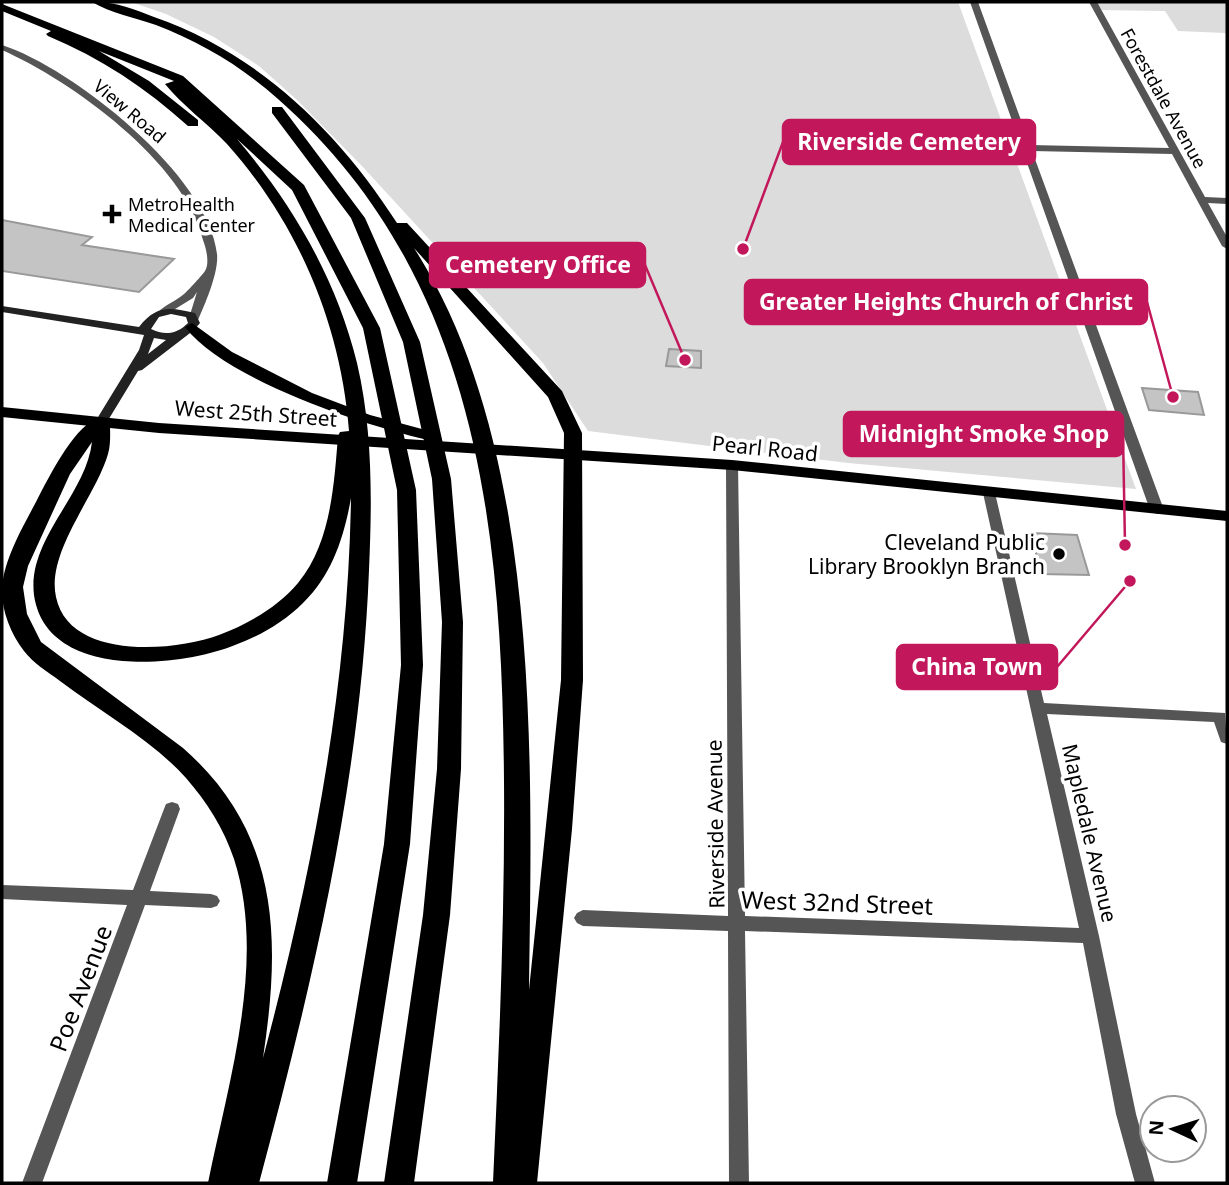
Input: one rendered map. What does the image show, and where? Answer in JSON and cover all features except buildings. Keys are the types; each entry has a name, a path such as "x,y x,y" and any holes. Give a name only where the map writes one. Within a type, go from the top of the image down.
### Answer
{"highway":[{"path":"98,2 174,30 247,67 294,107 556,395 573,433 572,680 560,830 522,1183"},
{"path":"2,7 54,20 106,39 164,67 203,92 261,142 314,207 346,261 373,328 391,403 405,487 410,544 411,680 406,765 387,927 342,1183"},
{"path":"2,19 33,27 89,49 175,106 240,169 274,210 318,275"},
{"path":"174,30 225,62 247,81 293,128 331,177 366,235 387,282 408,336 426,401 439,472 449,559 452,734 437,925 399,1183"},
{"path":"106,39 180,91 259,173 292,219 318,275 340,335 355,395 362,473 354,657 327,835 309,927 244,1183"},
{"path":"360,180 415,264 438,307 458,354 481,426 502,547 511,639 518,886 508,1183"},
{"path":"101,422 100,452 46,575 44,595 50,614 64,633 85,646 113,652 145,655 182,652 215,645 248,631 279,612 305,588 330,543 341,499 348,420 340,335"},
{"path":"101,422 73,452 23,554 14,577 15,612 20,631 33,648 168,748 197,773 233,826 248,867 257,906 260,956 257,995 250,1060 223,1183"}],"main road":[{"path":"189,326 202,339 239,363 336,411 381,425 508,449"},
{"name":"West 25th Street","path":"2,412 101,422 508,449"},
{"name":"Pearl Road","path":"508,449 732,465 1227,516"}],"street":[{"path":"974,2 1157,510"},
{"name":"Forestdale Avenue","path":"1093,2 1227,246"},
{"name":"View Road","path":"2,47 49,68 148,147 187,194 208,231 212,253 207,272 208,281 189,326"},
{"path":"1025,148 1175,151"},
{"path":"1202,200 1227,201"},
{"path":"101,422 131,373 148,333 146,323 189,296 207,272"},
{"path":"2,309 93,322 164,337 189,326"},
{"path":"93,322 186,312 189,326"},
{"path":"131,373 189,326"},
{"name":"Riverside Avenue","path":"732,465 739,923 739,1183"},
{"name":"Mapledale Avenue","path":"989,493 1090,936 1126,1114 1145,1183"},
{"path":"1039,708 1224,712 1227,738"},
{"name":"Poe Avenue","path":"32,1183 172,809"},
{"path":"2,892 211,901"},
{"name":"West 32nd Street","path":"583,918 1090,936"}],"shaded area":[{"path":"131,2 958,2 1136,489 848,463 588,431 543,363 361,165 296,99 259,66 214,37 166,14"},
{"path":"1093,2 1227,2 1227,35 1178,31 1165,11 1097,10"}],"place":[{"name":"MetroHealth Medical Center","path":"112,214"},
{"name":"Riverside Cemetery","path":"743,249"},
{"name":"Cemetery Office","path":"685,360"},
{"name":"Greater Heights Church of Christ","path":"1173,397"},
{"name":"Midnight Smoke Shop","path":"1125,545"},
{"name":"Cleveland Public Library Brooklyn Branch","path":"1059,554"},
{"name":"China Town","path":"1130,581"}]}
